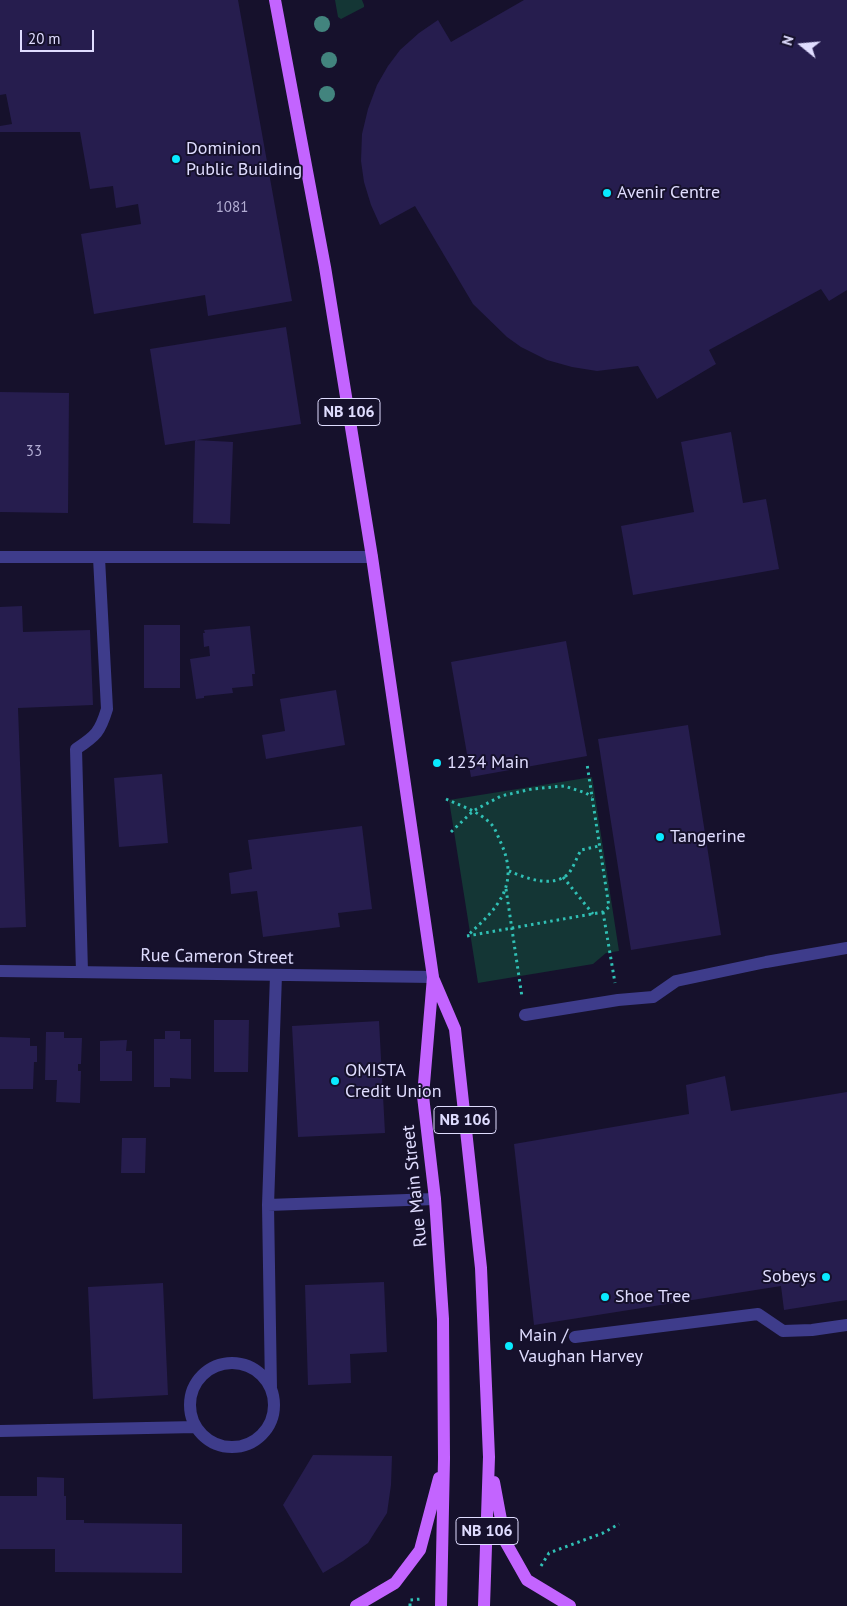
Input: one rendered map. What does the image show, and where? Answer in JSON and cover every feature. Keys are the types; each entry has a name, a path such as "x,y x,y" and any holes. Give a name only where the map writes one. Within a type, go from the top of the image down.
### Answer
{"main road":[{"name":"NB 106","path":"275,0 325,267 372,558 433,978 455,1029 481,1268 489,1457 484,1606"},
{"name":"Rue Main Street","path":"433,978 423,1096 435,1200 443,1319 444,1458 441,1606"},
{"path":"489,1457 505,1541 527,1580 570,1606"},
{"path":"356,1606 395,1582 420,1550 444,1458"}],"street":[{"path":"0,557 372,558"},
{"path":"82,972 76,749 94,737 102,725 106,709 99,558"},
{"path":"525,1015 618,1000 653,997 676,981 766,962 847,948"},
{"name":"Rue Cameron Street","path":"0,971 433,978"},
{"path":"271,1389 264,1377 252,1368 239,1364 226,1364 213,1368 202,1377 194,1388 191,1414 196,1427 205,1438 217,1445 231,1448 245,1446 257,1439 267,1429 273,1416 268,1206 276,975"},
{"path":"268,1206 435,1200"},
{"path":"575,1337 758,1314 783,1331 812,1330 847,1324"},
{"path":"0,1431 196,1427"}],"path":[{"path":"506,889 492,913 467,936 603,912 609,907 587,764"},
{"path":"451,832 473,811 500,796 532,789 564,786 586,793 592,797"},
{"path":"446,799 473,811 492,824 503,848 509,870 506,889 525,1015"},
{"path":"509,870 529,879 558,880 568,874 581,850 599,846"},
{"path":"563,877 593,914"},
{"path":"603,912 618,1000"},
{"path":"538,1568 550,1553 603,1533 620,1524"},
{"path":"410,1606 410,1600 421,1599"}],"green space":[{"path":"335,0 362,0 364,7 341,19 338,17"},
{"path":"592,777 619,951 606,953 593,964 478,983 449,800"}],"building":[{"name":"Dominion Public Building","path":"0,0 238,0 292,301 208,316 205,295 94,314 81,234 141,224 138,204 116,208 113,186 90,189 80,132 0,132 0,126 12,124 6,94 0,95"},
{"name":"Avenir Centre","path":"524,0 847,0 847,290 829,301 821,289 709,350 716,364 657,399 638,366 597,371 572,367 547,360 521,347 507,337 473,304 415,206 380,225 364,182 361,161 362,134 368,109 377,85 388,66 400,50 419,33 438,20 451,42"},
{"path":"286,327 301,424 165,445 150,349"},
{"path":"0,392 69,393 68,513 0,512"},
{"path":"731,432 743,503 766,499 779,569 633,595 621,526 694,512 681,442"},
{"path":"195,440 233,442 230,524 193,523"},
{"path":"22,606 23,632 90,630 93,705 18,708 26,927 0,928 0,607"},
{"path":"144,625 180,625 180,688 144,688"},
{"path":"250,626 255,674 252,674 253,686 232,688 233,693 204,696 204,698 196,699 190,659 210,656 209,646 204,647 204,630"},
{"path":"566,641 587,756 471,777 451,662"},
{"path":"336,690 345,745 266,759 262,735 285,731 280,699"},
{"name":"Tangerine","path":"688,725 721,935 631,950 598,739"},
{"path":"162,774 168,843 119,847 114,778"},
{"path":"362,826 372,909 338,913 340,927 263,937 257,891 231,894 229,873 252,869 248,840"},
{"path":"214,1020 249,1020 248,1072 214,1072"},
{"path":"379,1021 385,1133 298,1137 292,1026"},
{"path":"165,1031 180,1031 180,1039 191,1039 191,1079 170,1078 170,1087 154,1087 154,1039 165,1039"},
{"path":"46,1032 64,1032 64,1038 82,1038 81,1064 78,1064 78,1071 81,1071 80,1103 56,1102 57,1080 45,1080"},
{"path":"0,1037 30,1038 30,1046 37,1046 37,1062 34,1062 33,1089 0,1089"},
{"path":"127,1040 126,1051 132,1051 132,1081 100,1081 100,1041"},
{"path":"725,1076 731,1111 847,1092 847,1300 784,1310 781,1286 534,1325 514,1144 689,1114 686,1085"},
{"path":"122,1138 146,1138 145,1173 121,1173"},
{"path":"384,1282 387,1352 350,1354 351,1383 308,1385 305,1285"},
{"path":"163,1283 168,1395 93,1399 88,1287"},
{"path":"313,1455 392,1456 391,1485 387,1513 368,1543 323,1573 283,1505"},
{"path":"37,1477 64,1478 66,1520 84,1520 84,1523 182,1524 182,1573 55,1572 55,1549 0,1549 0,1496 37,1496"}],"place":[{"name":"Dominion Public Building","path":"176,159"},
{"name":"Avenir Centre","path":"607,193"},
{"name":"1234 Main","path":"437,763"},
{"name":"Tangerine","path":"660,837"},
{"name":"OMISTA Credit Union","path":"335,1081"},
{"name":"Sobeys","path":"826,1277"},
{"name":"Shoe Tree","path":"605,1297"},
{"name":"Main / Vaughan Harvey","path":"509,1346"}]}
